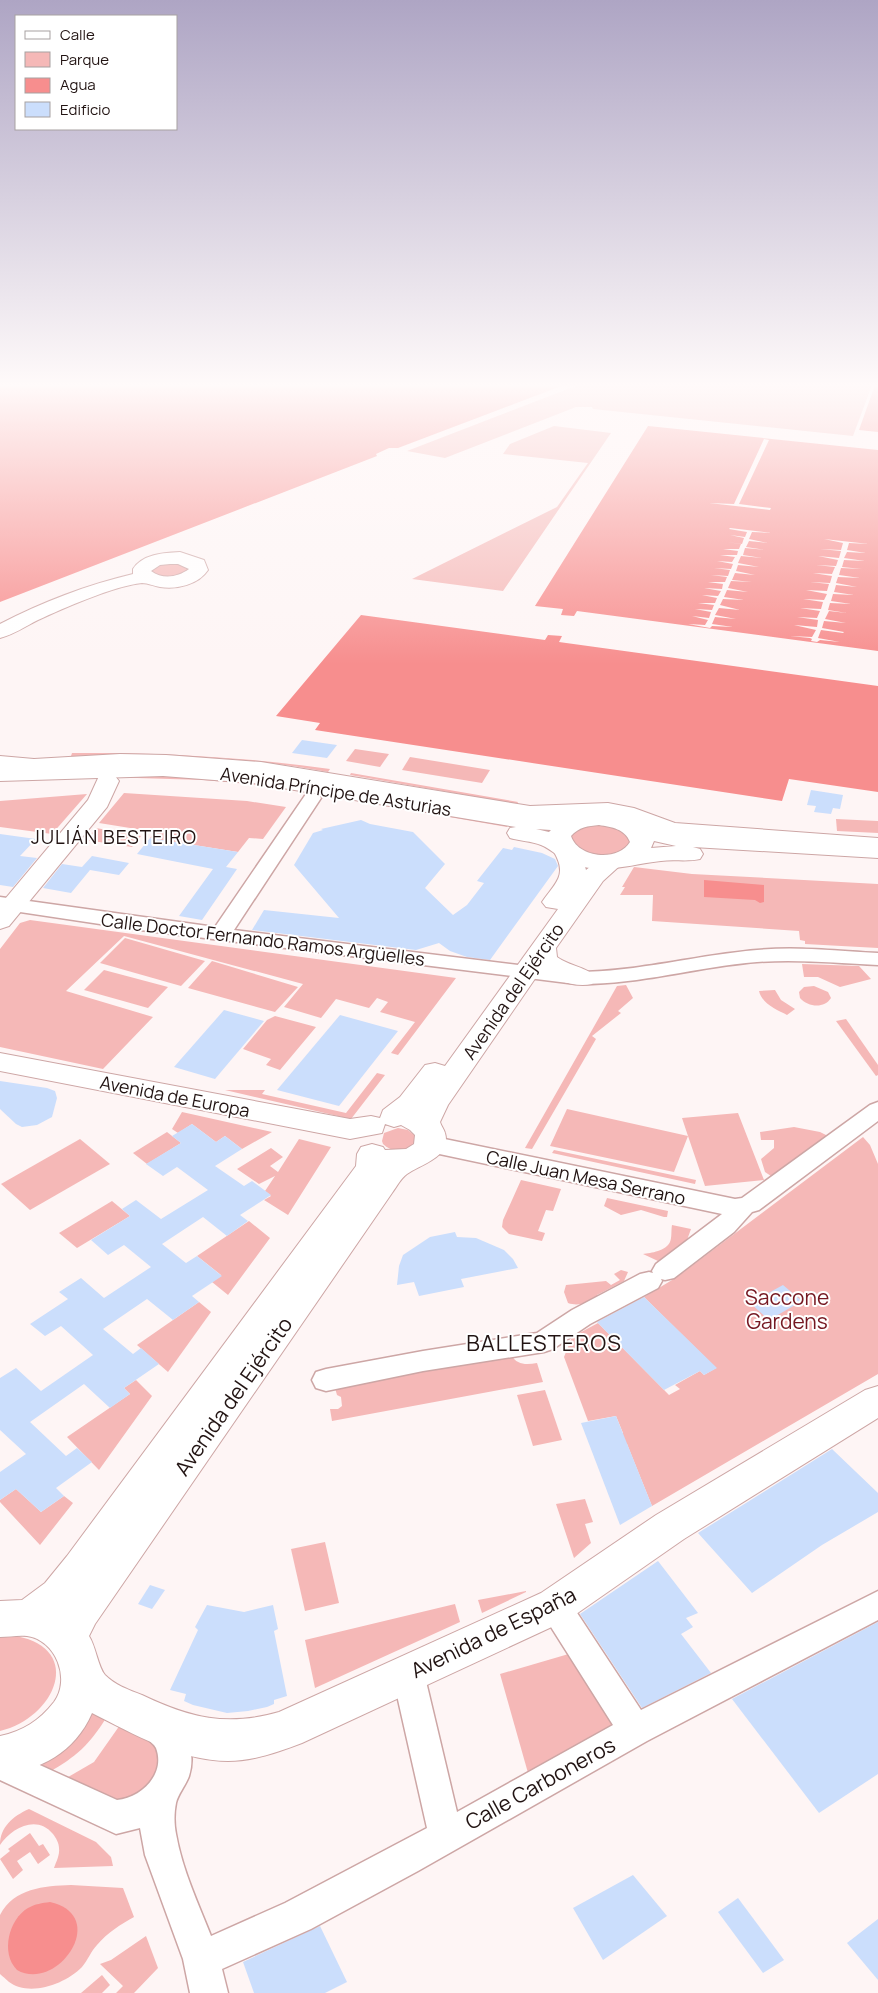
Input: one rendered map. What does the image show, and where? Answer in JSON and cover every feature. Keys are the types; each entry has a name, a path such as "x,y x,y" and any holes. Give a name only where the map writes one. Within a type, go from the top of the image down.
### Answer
{"main road":[{"path":"0,621 29,608 144,571 0,632"},
{"path":"0,763 34,766 120,761 166,762 260,769 530,813 550,814 587,809 609,810 630,814 657,826 675,830 874,847"},
{"name":"Avenida Príncipe de Asturias","path":"0,774 104,769 163,769 224,773 296,782 532,822 551,823 600,818 627,824"},
{"path":"4,909 99,802 107,781"},
{"name":"Avenida Príncipe de Asturias","path":"0,791 28,786 107,781 199,784 312,798 539,837 591,861 619,860"},
{"path":"564,849 559,839 561,831 572,823 581,820"},
{"path":"627,824 648,832 677,839 874,847"},
{"name":"Avenida del Ejército","path":"516,971 544,946 594,876 619,860 637,852 642,842 638,832 627,824"},
{"name":"Avenida del Ejército","path":"15,1618 59,1595 81,1568 389,1138 425,1122 434,1103 569,883 574,872 574,866 564,849"},
{"path":"619,860 649,854 677,853 878,865"},
{"path":"544,946 542,955 547,962 557,969 582,978"},
{"name":"Avenida de Europa","path":"0,1062 389,1138"},
{"name":"Avenida del Ejército","path":"67,1637 81,1610 380,1185 394,1168 389,1138"},
{"name":"Avenida de España","path":"82,1678 101,1697 178,1730 203,1737 225,1741 250,1739 287,1729 555,1606 678,1522 878,1400"},
{"path":"0,1757 34,1746 56,1730 71,1712 78,1697 82,1678 80,1658 67,1637 49,1623 15,1618"}],"street":[{"path":"221,934 312,798"},
{"name":"Calle Doctor Fernando Ramos Argüelles","path":"4,909 582,978 648,973 768,955 802,955 874,963"},
{"path":"326,1380 427,1360 544,1342 581,1317 657,1276 725,1226 742,1208 878,1110"},
{"name":"Calle Juan Mesa Serrano","path":"389,1138 730,1208 742,1208"},
{"name":"Calle Carboneros","path":"205,1976 298,1916 406,1859 635,1730 878,1605"},
{"path":"555,1606 635,1730"},
{"path":"408,1673 447,1835"},
{"path":"0,1763 54,1790 116,1817 127,1816 138,1812 159,1798 172,1776 175,1762 171,1740 154,1720"},
{"path":"159,1798 157,1822 164,1855 205,1976"}],"green space":[{"path":"577,478 580,478 503,591 412,579 557,507"},
{"path":"170,561 191,568 182,574 172,577 161,576 151,572 153,567"},
{"path":"355,749 389,754 380,767 346,761"},
{"path":"72,753 137,753 201,756 266,761 330,769 328,772 264,762 200,757 71,756"},
{"path":"410,757 490,770 482,783 402,770"},
{"path":"351,773 518,802 517,804 350,775"},
{"path":"131,774 221,778 509,823 507,827 270,786 203,780 104,777"},
{"path":"124,793 247,801 286,807 263,839 249,838 238,852 150,838 155,832 99,823"},
{"path":"87,794 52,834 0,827 0,801"},
{"path":"836,819 878,821 878,833 837,831"},
{"path":"607,825 625,831 631,843 619,852 602,855 581,852 570,837 581,827"},
{"path":"96,828 141,836 132,847 86,840"},
{"path":"634,867 692,874 878,884 878,948 805,944 805,941 800,940 799,931 652,921 653,895 620,895 625,887 622,887"},
{"path":"30,920 456,978 398,1055 391,1053 415,1022 380,1012 388,1002 377,998 369,1008 336,999 321,1018 284,1007 303,984 124,936 66,991 153,1017 103,1069 0,1047 0,949 20,923"},
{"path":"125,938 205,961 181,986 100,963"},
{"path":"212,961 298,987 275,1012 188,988"},
{"path":"802,964 859,966 871,979 840,987 818,977 804,977"},
{"path":"104,970 168,987 148,1008 84,990"},
{"path":"626,985 633,998 618,1011 621,1013 592,1036 596,1039 532,1149 525,1148 617,986"},
{"path":"814,986 828,992 831,998 828,1002 816,1006 800,998 799,992 804,987"},
{"path":"775,990 781,1000 795,1009 787,1015 763,1000 759,991"},
{"path":"275,1016 316,1027 280,1070 266,1065 271,1059 243,1049 267,1020"},
{"path":"846,1019 878,1065 878,1075 876,1076 836,1021"},
{"path":"377,1073 385,1075 351,1119 225,1090 265,1090 262,1094 346,1113"},
{"path":"567,1109 688,1136 674,1172 550,1146"},
{"path":"182,1112 272,1132 242,1149 225,1136 216,1142 192,1124 178,1133 172,1129"},
{"path":"738,1113 764,1180 705,1186 682,1118"},
{"path":"794,1127 820,1132 830,1137 774,1178 765,1172 761,1159 774,1148 774,1140 761,1140 760,1132"},
{"path":"398,1128 408,1130 415,1136 414,1143 403,1150 390,1149 382,1141 384,1133"},
{"path":"167,1132 181,1143 147,1164 133,1153"},
{"name":"Saccone Gardens","path":"863,1137 870,1145 878,1164 878,1374 652,1506 627,1444 609,1448 605,1437 623,1433 616,1416 588,1421 564,1357 572,1337 598,1323 669,1395 680,1389 675,1385 700,1371 704,1375 716,1368 644,1297 677,1277"},
{"path":"80,1139 110,1164 30,1210 1,1184"},
{"path":"299,1139 331,1147 288,1215 264,1200 271,1196 265,1191 275,1176 259,1184 237,1169 271,1148 283,1157 270,1166 278,1172"},
{"path":"554,1150 696,1180 695,1184 552,1153"},
{"path":"521,1180 561,1189 553,1211 546,1210 538,1231 545,1233 542,1241 509,1234 502,1227 503,1220"},
{"path":"607,1198 668,1211 667,1217 641,1210 621,1215 604,1206"},
{"path":"112,1201 130,1216 77,1248 59,1233"},
{"path":"249,1221 270,1238 228,1295 212,1282 221,1275 197,1256"},
{"path":"672,1225 691,1229 687,1240 658,1261 643,1254 658,1251 668,1245 671,1238"},
{"path":"621,1270 628,1272 624,1281 597,1295 599,1297 580,1304 568,1303 564,1292 566,1285 606,1281 611,1285 620,1280 614,1274"},
{"path":"199,1302 211,1312 168,1372 137,1345"},
{"path":"511,1355 522,1364 537,1363 543,1382 332,1421 330,1409 338,1409 342,1406 341,1397 337,1395 335,1388"},
{"path":"136,1380 152,1396 99,1470 67,1437 130,1394 124,1388"},
{"path":"545,1390 562,1440 533,1446 517,1395"},
{"path":"16,1489 41,1512 64,1496 73,1503 40,1545 0,1502 0,1500"},
{"path":"585,1499 593,1522 585,1524 591,1543 574,1558 556,1504"},
{"path":"325,1542 339,1603 305,1611 291,1549"},
{"path":"526,1592 482,1613 478,1600"},
{"path":"455,1604 460,1622 315,1688 305,1640"},
{"path":"16,1636 37,1643 50,1655 56,1668 54,1684 47,1699 35,1712 19,1724 0,1731 0,1637"},
{"path":"572,1653 622,1729 530,1780 500,1674"},
{"path":"90,1713 106,1718 88,1743 67,1761 49,1772 42,1767 46,1758"},
{"path":"120,1725 150,1740 155,1745 158,1760 155,1785 118,1803 63,1780 94,1762"},
{"path":"29,1809 96,1842 111,1857 113,1866 54,1868 59,1853 58,1842 47,1828 40,1825 32,1824 17,1829 0,1845 2,1833 8,1823"},
{"path":"30,1833 39,1846 43,1844 50,1855 38,1864 30,1852 17,1861 23,1870 13,1879 0,1859 10,1851 8,1849"},
{"path":"71,1885 123,1888 134,1917 105,1937 95,1947 82,1967 61,1982 36,1989 19,1987 9,1982 0,1974 0,1915 13,1899 21,1894 50,1886"},
{"path":"146,1936 158,1968 134,1993 116,1993 123,1986 100,1964 111,1960"},
{"path":"102,1975 110,1985 102,1993 81,1993"}],"water":[{"path":"0,478 320,478 0,602"},
{"path":"615,478 878,478 878,651 577,611 574,616 561,615 563,609 535,606"},
{"path":"361,615 545,640 548,635 562,636 559,642 878,686 878,792 789,779 782,801 315,730 320,723 276,716"},
{"path":"704,880 764,885 764,902 704,897"},
{"path":"50,1902 68,1910 76,1922 77,1936 71,1950 61,1962 48,1971 32,1974 17,1970 9,1955 9,1937 12,1928 21,1913 28,1908"}],"pier":[{"path":"746,478 751,478 739,504 771,508 770,510 709,503 734,504"},
{"path":"730,528 772,533 752,532 749,539 768,543 749,541 746,547 766,550 745,548 743,555 762,558 741,556 738,563 759,567 738,565 736,571 755,575 735,573 732,580 752,582 731,581 728,588 748,592 727,590 724,597 744,600 723,599 720,605 740,610 719,608 715,615 736,619 715,617 712,624 733,627 712,626 710,628 688,624 705,625 708,620 692,616 709,618 711,612 695,609 712,610 714,605 698,603 715,603 717,598 702,595 718,596 721,591 704,588 722,589 723,584 708,582 725,582 727,577 711,575 728,576 730,570 714,568 731,569 733,564 717,561 732,562 735,557 720,555 737,555 738,551 723,549 739,549 741,544 726,542 742,544 744,538 730,535 745,537 747,532"},
{"path":"824,539 869,544 849,543 847,550 866,553 847,552 844,558 865,561 844,560 842,567 862,569 841,568 839,575 860,578 838,577 836,583 857,587 836,585 834,592 854,595 833,594 831,601 851,604 830,603 828,610 847,613 829,611 825,619 846,623 824,621 822,628 844,632 821,630 818,638 840,642 820,640 817,642 811,641 812,639 810,638 790,636 812,637 816,630 794,625 817,627 818,620 797,617 817,618 820,611 800,608 821,609 823,602 803,599 824,600 827,594 806,590 827,591 829,584 810,582 830,583 832,576 813,573 832,574 835,567 816,565 836,566 838,560 818,556 839,558 841,551 820,549 841,550 843,543"}],"building":[{"path":"302,740 337,745 327,758 292,753"},
{"path":"811,790 843,795 840,809 833,808 831,814 814,812 816,806 807,805"},
{"path":"361,820 370,824 413,832 445,864 425,888 453,915 467,905 484,883 477,881 503,848 512,850 514,847 542,853 555,859 558,866 490,960 467,957 450,951 439,943 416,950 252,930 264,910 339,918 294,865 313,833 323,830 321,829"},
{"path":"0,834 36,839 20,856 37,858 13,887 0,885"},
{"path":"150,838 238,852 226,867 237,869 202,920 179,916 213,869 137,854"},
{"path":"92,856 129,863 119,875 90,870 71,893 43,888 62,864 82,867"},
{"path":"224,1010 264,1021 215,1079 174,1067"},
{"path":"340,1015 398,1031 339,1106 277,1090"},
{"path":"0,1081 47,1088 55,1091 57,1098 52,1117 37,1125 22,1127 16,1124 0,1109"},
{"path":"192,1124 216,1142 225,1136 242,1149 215,1166 244,1186 252,1181 271,1195 240,1215 248,1221 227,1236 203,1217 162,1244 186,1263 197,1256 222,1276 192,1296 199,1302 173,1320 147,1299 103,1329 133,1354 141,1348 159,1364 124,1388 130,1394 110,1408 84,1384 30,1422 66,1456 77,1448 92,1462 56,1488 64,1496 41,1512 16,1489 0,1500 0,1472 26,1454 0,1430 0,1378 16,1368 41,1391 93,1355 61,1326 45,1336 30,1324 68,1299 59,1292 81,1278 104,1298 151,1267 124,1245 108,1255 91,1240 130,1216 122,1209 136,1200 161,1219 208,1190 177,1167 163,1176 146,1164 181,1143 172,1136"},
{"path":"455,1232 457,1237 476,1238 504,1250 513,1259 518,1268 461,1279 464,1287 419,1296 414,1282 397,1285 399,1266 403,1255 430,1237"},
{"path":"783,1285 802,1301 769,1320 750,1303"},
{"path":"644,1297 717,1368 704,1375 700,1371 664,1390 597,1322"},
{"path":"616,1416 652,1506 620,1525 581,1423"},
{"path":"832,1449 878,1493 878,1512 822,1545 752,1593 698,1533"},
{"path":"658,1561 698,1613 686,1618 693,1627 681,1634 711,1673 642,1708 580,1614"},
{"path":"150,1585 165,1590 152,1609 138,1604"},
{"path":"207,1605 244,1612 273,1605 278,1629 274,1631 287,1696 274,1700 274,1704 267,1707 227,1713 193,1705 184,1701 186,1694 170,1690 198,1630 195,1627"},
{"path":"878,1622 878,1774 819,1813 732,1699"},
{"path":"633,1875 667,1916 603,1960 573,1908"},
{"path":"738,1898 784,1960 763,1973 718,1912"},
{"path":"878,1919 878,1980 847,1943"},
{"path":"320,1926 347,1982 325,1993 254,1993 243,1962"}],"district":[{"name":"JULIÁN BESTEIRO","path":"114,837"},
{"name":"BALLESTEROS","path":"544,1343"}]}
